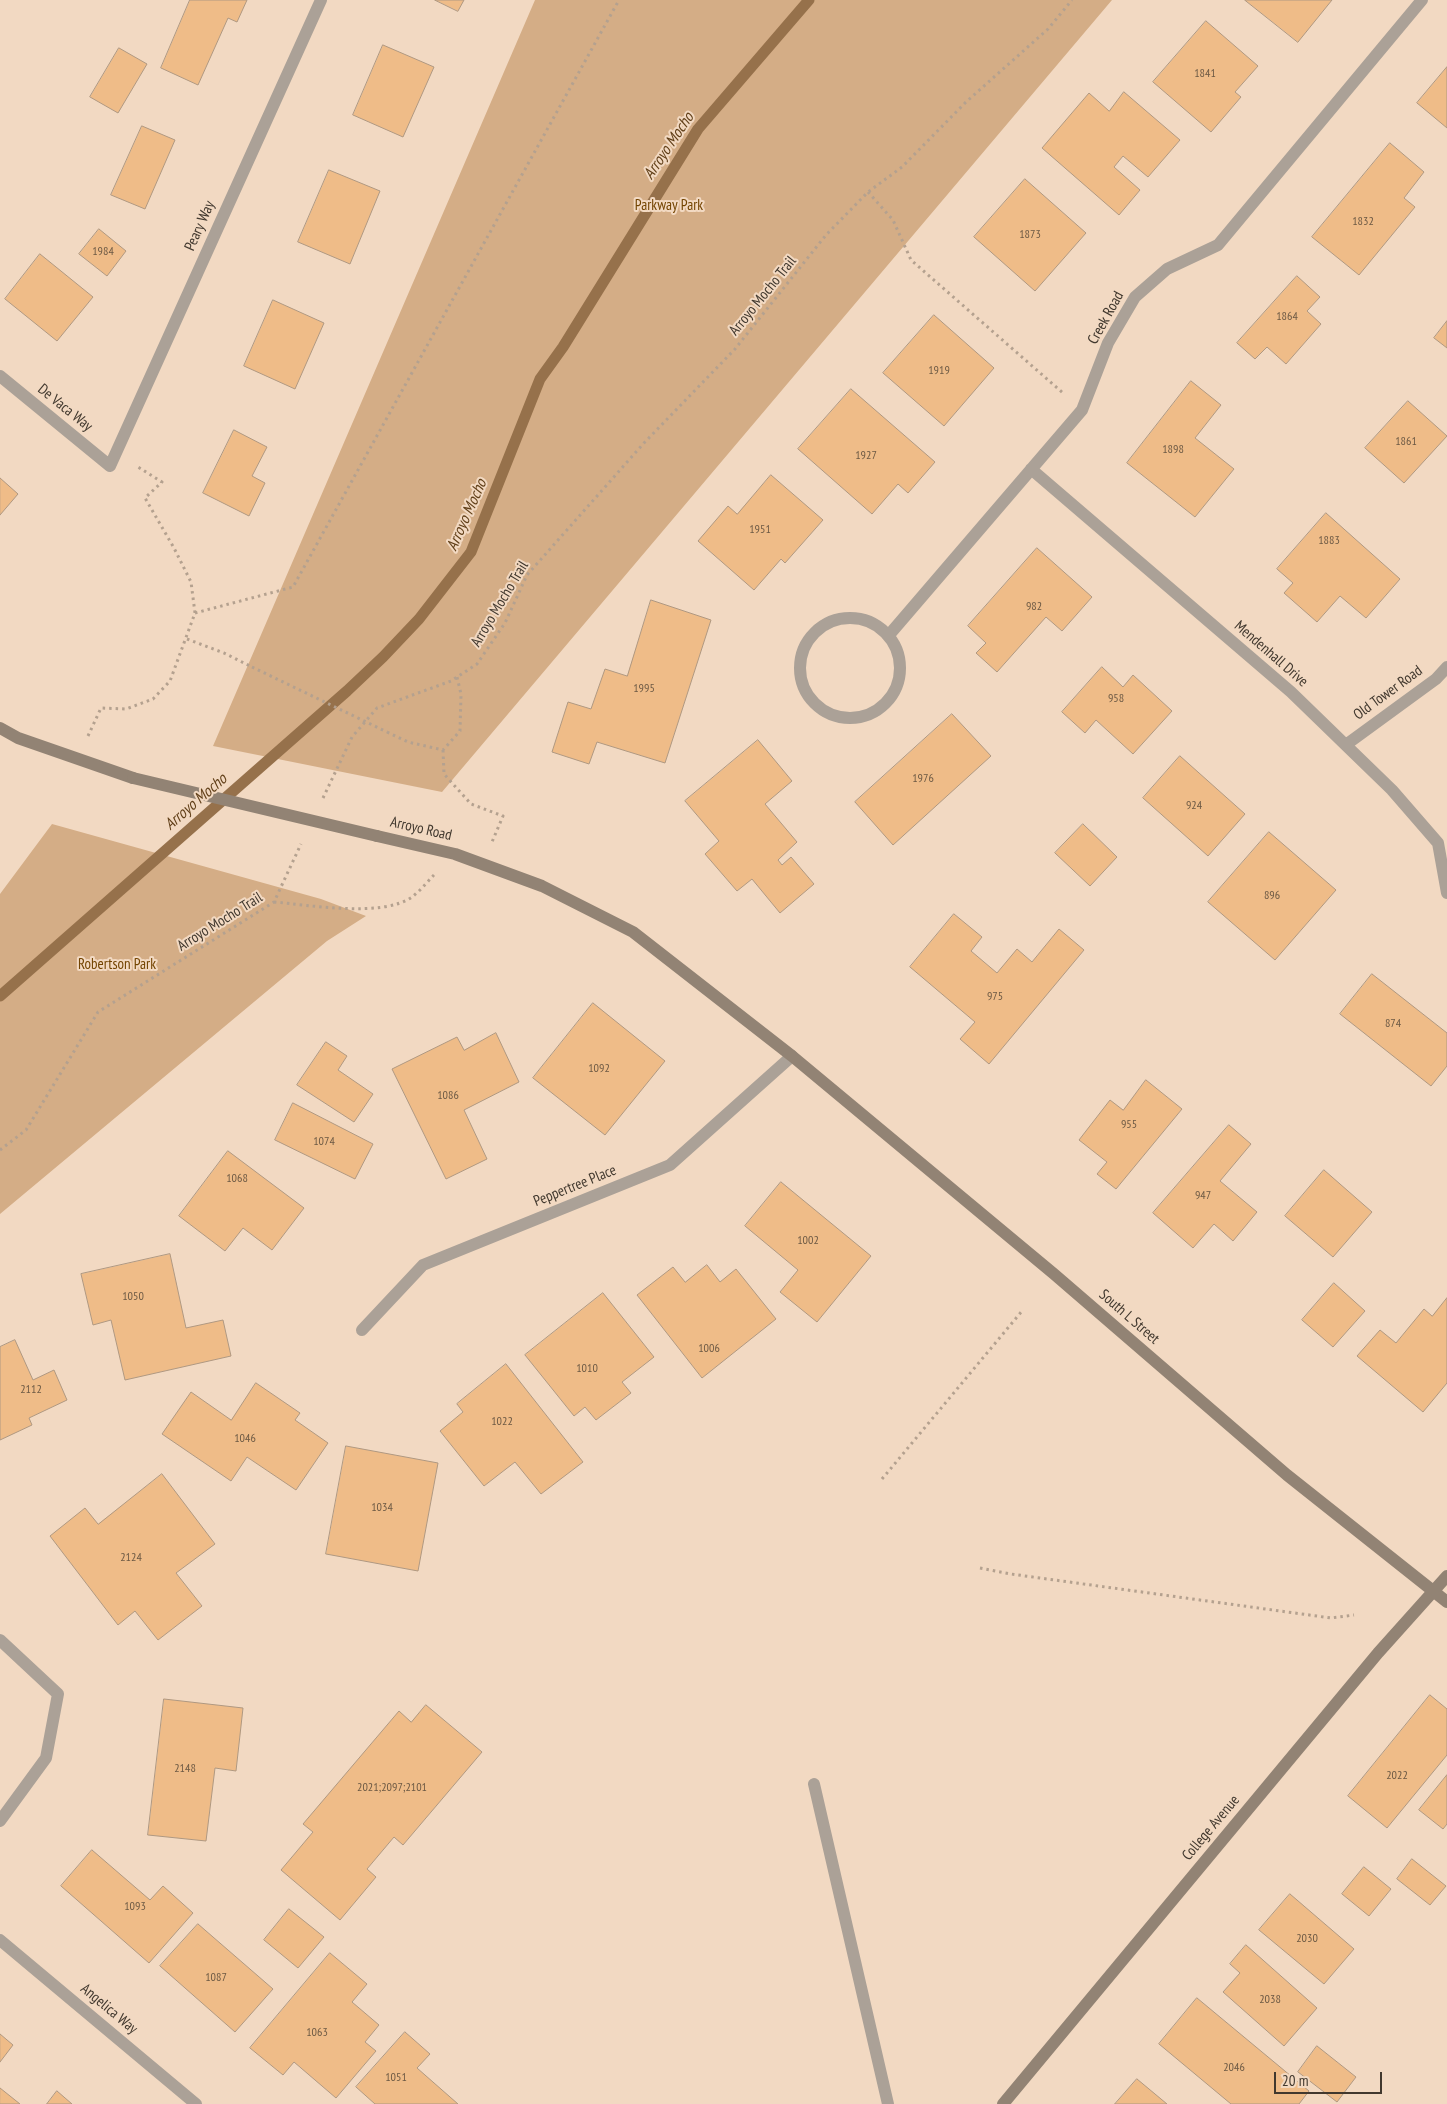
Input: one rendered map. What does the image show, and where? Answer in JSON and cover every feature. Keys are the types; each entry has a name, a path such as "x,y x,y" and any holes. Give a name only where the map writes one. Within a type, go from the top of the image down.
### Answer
{"street":[{"name":"Peary Way","path":"110,466 320,0"},
{"name":"Creek Road","path":"889,635 1082,410 1108,343 1135,297 1167,269 1218,244 1422,0"},
{"name":"De Vaca Way","path":"0,376 110,466"},
{"name":"Mendenhall Drive","path":"1031,469 1291,692 1347,744 1392,790 1438,843 1447,893"},
{"path":"847,617 870,621 889,635 899,654 901,676 893,696 877,712 856,719 834,717 814,704 802,685 799,662 808,640 825,624 847,617"},
{"name":"Old Tower Road","path":"1347,744 1436,679 1447,667"},
{"name":"Arroyo Road","path":"0,728 18,738 133,778 455,854 542,886 633,932 792,1056"},
{"name":"Peppertree Place","path":"362,1330 423,1264 670,1165 792,1056"},
{"name":"South L Street","path":"792,1056 1054,1274 1287,1475 1447,1602"},
{"name":"College Avenue","path":"1004,2104 1378,1653 1447,1576"},
{"path":"0,1640 58,1694 46,1758 0,1821"},
{"path":"814,1784 888,2104"},
{"name":"Angelica Way","path":"0,1940 196,2104"}],"path":[{"path":"195,613 293,587 619,0"},
{"name":"Arroyo Mocho Trail","path":"323,799 352,737 377,708 457,677 477,664 505,623 528,575 644,443 735,349 826,235 868,192 902,167 966,102 1048,29 1072,0"},
{"path":"868,192 892,220 910,260 1082,410"},
{"path":"77,759 101,708 126,709 153,699 170,681 195,613 191,582 145,498 162,482 115,454"},
{"path":"187,639 224,653 408,742 443,750"},
{"path":"457,677 461,694 460,731 443,750 444,774 471,804 503,816 484,864"},
{"name":"Arroyo Mocho Trail","path":"0,1150 26,1130 98,1012 274,902 302,843"},
{"path":"274,902 321,907 377,908 411,898 455,854"},
{"path":"882,1480 1022,1311"},
{"path":"980,1568 1011,1574 1331,1618 1354,1615"}],"green space":[{"name":"Parkway Park","path":"535,0 1112,0 442,792 213,746"},
{"name":"Robertson Park","path":"52,824 321,899 366,916 327,941 0,1214 0,894"}],"building":[{"path":"190,0 247,0 237,22 228,18 198,85 161,68"},
{"path":"435,0 464,0 458,11"},
{"path":"1245,0 1332,0 1298,42"},
{"path":"1206,21 1258,66 1235,92 1241,97 1211,132 1153,82"},
{"path":"383,45 434,67 403,137 353,115"},
{"path":"119,48 147,64 118,113 90,97"},
{"path":"1447,67 1447,128 1417,103"},
{"path":"1124,92 1180,140 1148,177 1123,156 1114,167 1140,190 1119,215 1042,148 1089,93 1109,111"},
{"path":"142,126 175,140 145,209 111,195"},
{"path":"1390,143 1424,172 1404,198 1415,207 1359,275 1312,237"},
{"path":"329,170 380,191 350,264 298,242"},
{"path":"1025,179 1086,233 1035,291 974,237"},
{"path":"99,229 126,251 107,276 79,254"},
{"path":"40,254 93,297 57,341 5,299"},
{"path":"1297,276 1320,297 1307,311 1321,324 1286,364 1267,347 1255,359 1237,343"},
{"path":"273,300 324,323 295,389 244,366"},
{"path":"934,315 994,368 944,426 883,373"},
{"path":"1447,321 1447,348 1434,338"},
{"path":"1191,381 1221,405 1195,438 1234,469 1195,517 1127,463"},
{"path":"851,389 935,462 908,493 898,484 872,514 798,449"},
{"path":"1408,401 1447,436 1404,483 1365,448"},
{"path":"234,430 267,447 252,476 265,483 249,516 203,493"},
{"path":"771,475 823,520 785,563 781,559 754,590 698,541 728,506 737,514"},
{"path":"0,478 18,494 0,515"},
{"path":"1326,513 1400,579 1366,618 1340,596 1317,622 1284,593 1293,583 1277,569"},
{"path":"1037,548 1092,597 1062,631 1046,617 997,672 976,653 986,643 968,626"},
{"path":"651,600 711,620 665,763 597,742 589,764 552,752 568,702 591,709 605,669 627,676"},
{"path":"1102,667 1123,687 1133,675 1172,711 1133,754 1096,720 1085,733 1062,712"},
{"path":"952,714 991,756 893,845 855,802"},
{"path":"758,740 792,781 765,804 797,842 778,860 782,865 791,857 814,884 780,913 752,879 737,891 705,854 719,841 685,801"},
{"path":"1180,756 1245,814 1208,856 1143,798"},
{"path":"1083,824 1117,857 1090,886 1055,853"},
{"path":"1269,832 1336,890 1275,960 1208,902"},
{"path":"954,914 982,937 971,951 997,973 1017,949 1032,962 1059,929 1084,950 989,1064 960,1039 975,1022 910,967"},
{"path":"1372,974 1447,1033 1447,1066 1431,1086 1340,1014"},
{"path":"593,1003 665,1061 605,1135 533,1078"},
{"path":"496,1033 519,1082 464,1110 487,1159 446,1179 392,1069 457,1037 464,1050"},
{"path":"326,1042 347,1056 338,1070 373,1094 354,1122 297,1085"},
{"path":"1146,1080 1182,1109 1116,1189 1097,1174 1107,1162 1079,1140 1110,1100 1123,1110"},
{"path":"293,1103 373,1144 355,1179 275,1140"},
{"path":"1229,1125 1251,1144 1220,1181 1257,1212 1233,1241 1214,1224 1193,1248 1153,1213"},
{"path":"228,1151 304,1208 272,1250 243,1228 225,1251 179,1216"},
{"path":"1324,1170 1372,1212 1333,1257 1285,1216"},
{"path":"781,1182 871,1256 817,1322 780,1292 798,1270 745,1226"},
{"path":"170,1254 186,1328 223,1320 231,1356 125,1380 111,1320 93,1325 81,1274"},
{"path":"707,1265 720,1282 736,1269 776,1319 702,1378 637,1295 673,1267 685,1282"},
{"path":"1334,1283 1365,1311 1333,1347 1302,1320"},
{"path":"603,1293 654,1357 622,1382 631,1393 596,1420 585,1407 574,1416 525,1355"},
{"path":"1447,1298 1447,1383 1423,1412 1357,1356 1380,1330 1396,1343 1424,1309 1432,1316"},
{"path":"15,1340 33,1380 54,1370 67,1400 29,1418 32,1425 0,1440 0,1347"},
{"path":"506,1364 583,1462 541,1494 515,1462 484,1486 440,1431 463,1412 457,1404"},
{"path":"256,1383 300,1413 295,1420 328,1443 296,1490 247,1457 231,1481 162,1434 191,1392 231,1420"},
{"path":"346,1446 438,1463 418,1571 326,1554"},
{"path":"162,1474 215,1544 176,1573 202,1606 158,1640 135,1611 118,1625 50,1536 85,1508 98,1524"},
{"path":"1430,1695 1447,1709 1447,1755 1387,1828 1348,1796"},
{"path":"164,1699 243,1708 236,1771 215,1768 206,1841 148,1835"},
{"path":"426,1705 482,1752 403,1845 394,1837 367,1869 376,1877 340,1920 281,1870 313,1832 303,1824 399,1711 411,1722"},
{"path":"1447,1775 1447,1824 1443,1829 1419,1810"},
{"path":"92,1850 150,1900 163,1886 193,1913 149,1963 61,1886"},
{"path":"1412,1859 1446,1886 1430,1905 1397,1879"},
{"path":"1364,1867 1391,1889 1369,1916 1342,1894"},
{"path":"1290,1894 1354,1949 1324,1984 1259,1930"},
{"path":"289,1909 324,1937 298,1968 264,1940"},
{"path":"198,1924 273,1989 235,2032 160,1966"},
{"path":"1246,1945 1317,2008 1284,2046 1223,1992 1240,1973 1230,1964"},
{"path":"330,1953 367,1984 352,2002 379,2025 365,2042 376,2051 336,2098 294,2062 283,2075 250,2048"},
{"path":"1197,1998 1309,2091 1299,2104 1231,2104 1159,2044"},
{"path":"405,2032 430,2054 417,2068 458,2104 375,2104 356,2087"},
{"path":"0,2034 13,2045 0,2062"},
{"path":"1317,2046 1356,2077 1337,2102 1298,2072"},
{"path":"1137,2079 1167,2104 1115,2104"},
{"path":"0,2088 20,2104 0,2104"},
{"path":"57,2091 72,2104 47,2104"}],"waterway":[{"name":"Arroyo Mocho","path":"0,996 347,691 419,619 471,552 540,379 563,347 698,129 809,0"}]}
